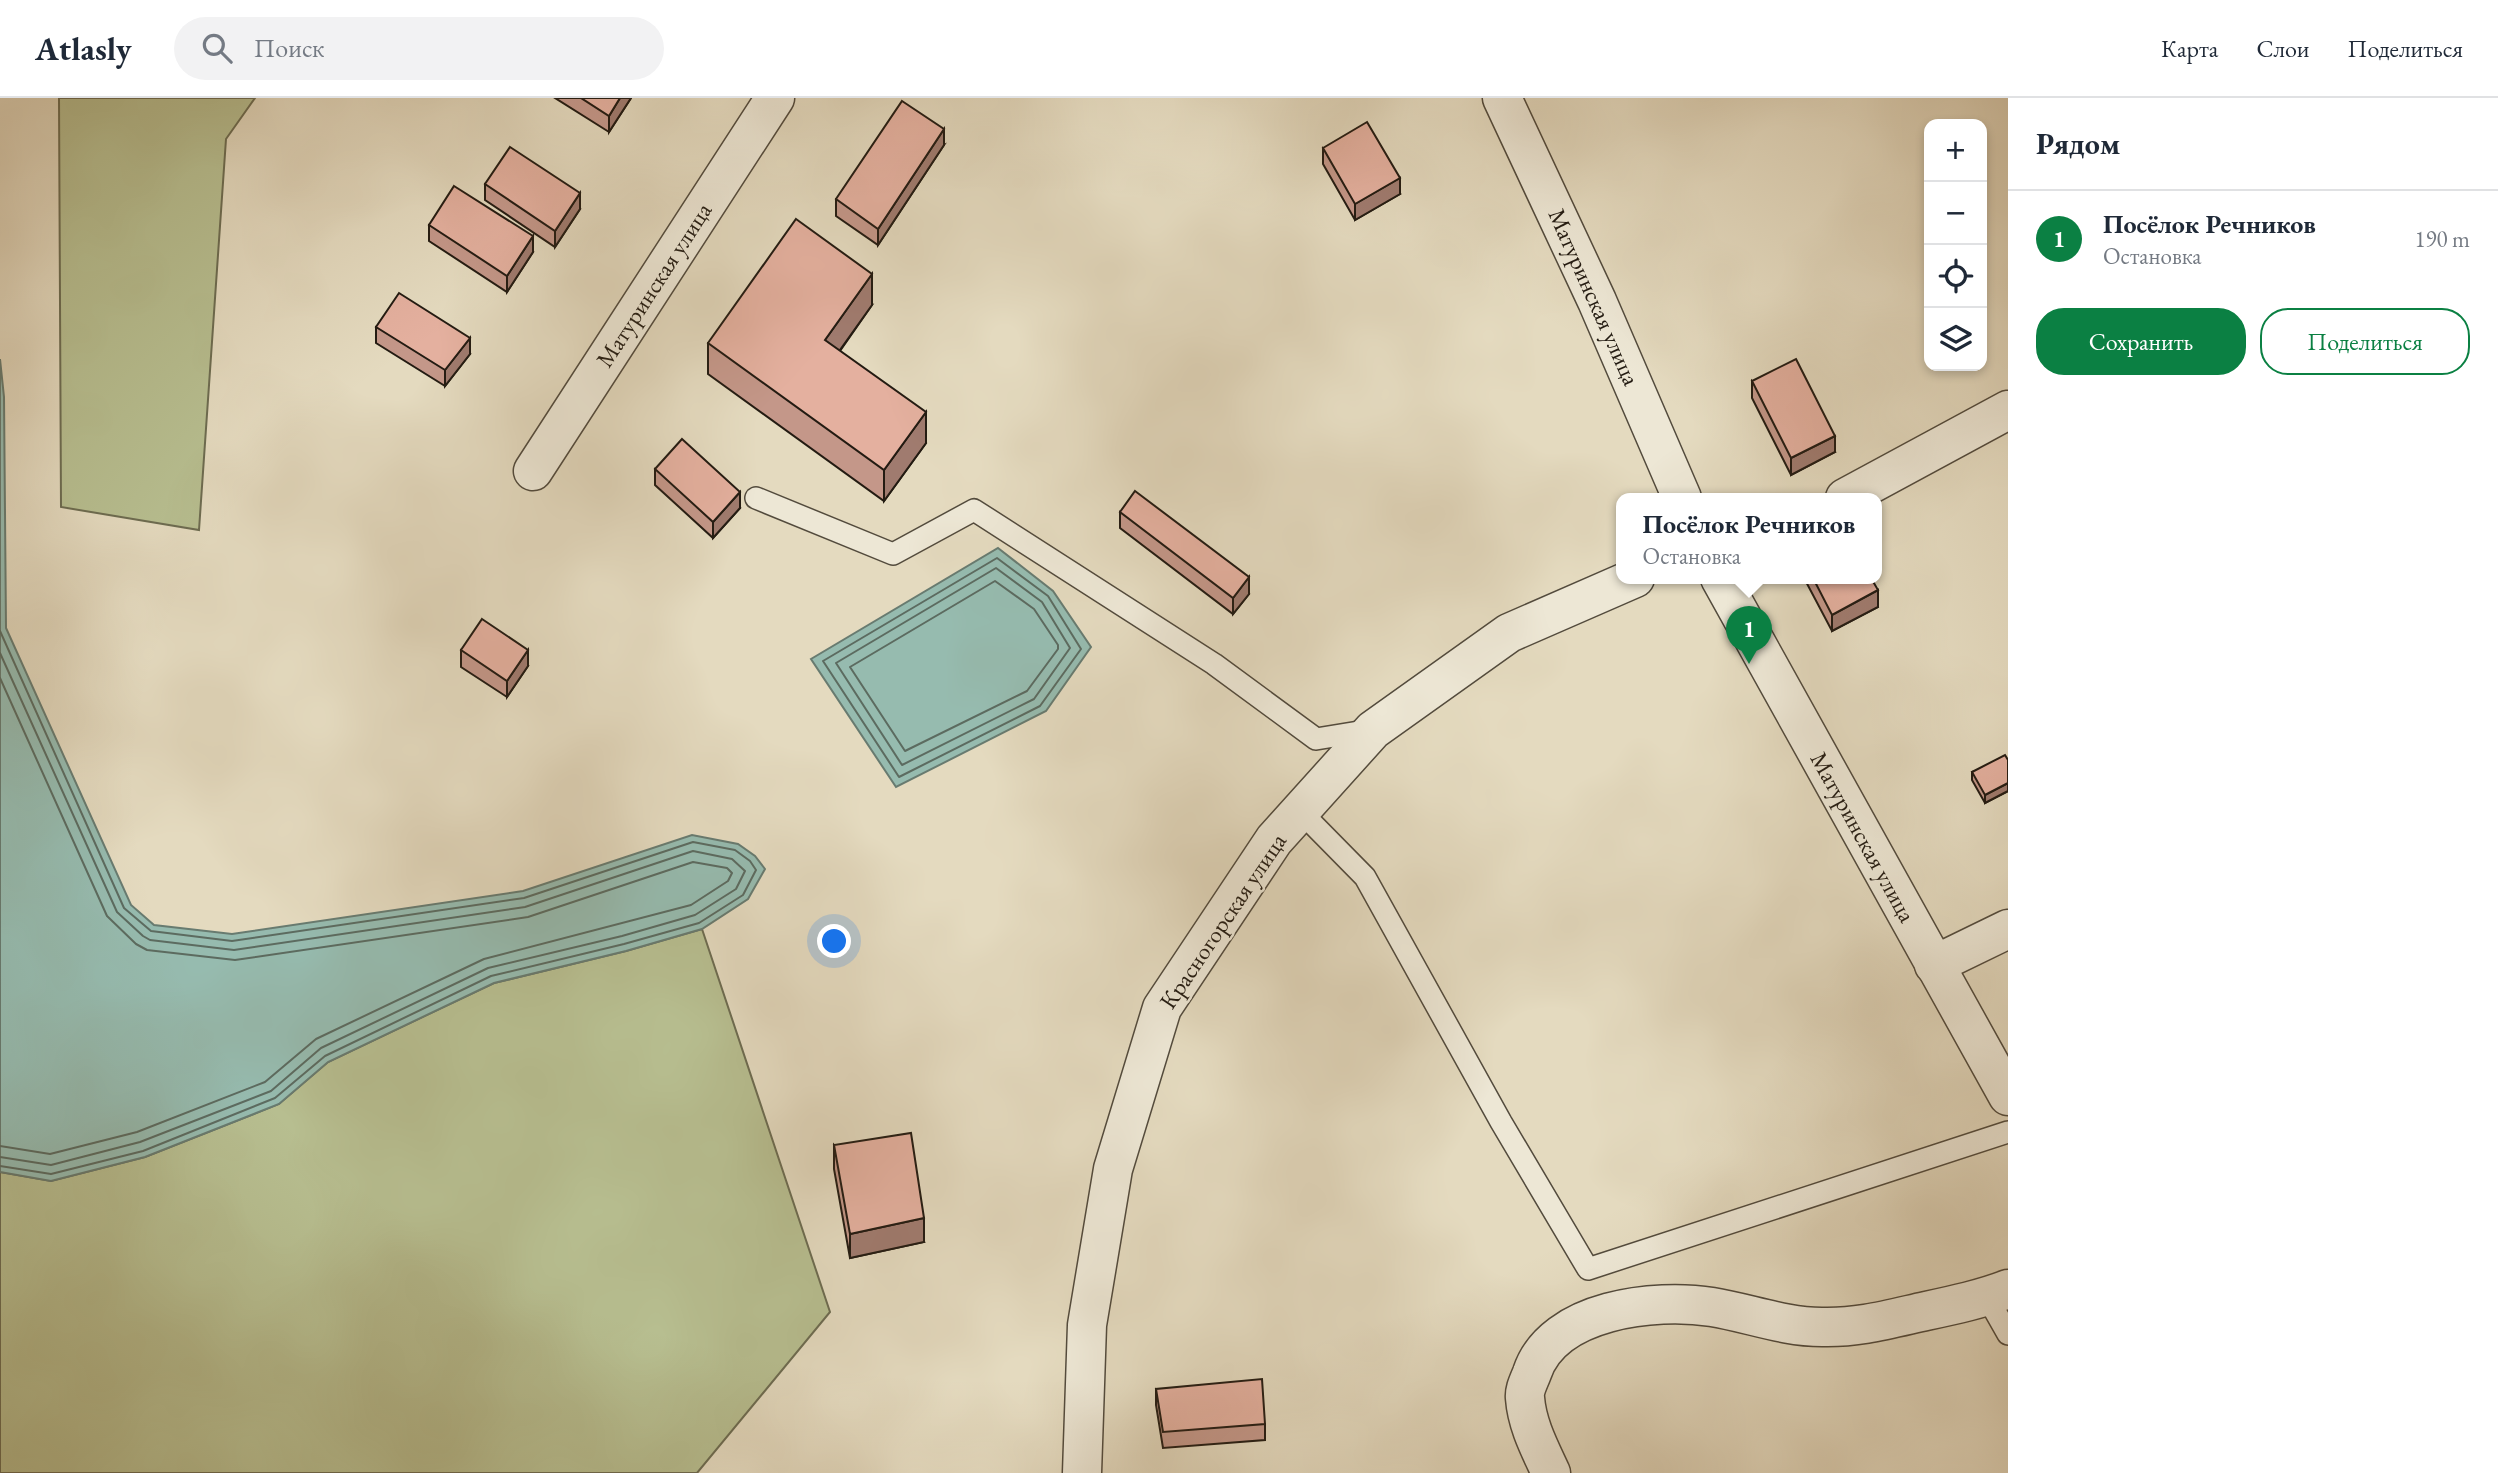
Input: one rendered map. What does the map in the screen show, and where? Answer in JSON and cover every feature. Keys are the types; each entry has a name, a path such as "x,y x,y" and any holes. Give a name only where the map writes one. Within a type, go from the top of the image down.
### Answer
{"street":[{"name":"Матуринская улица","path":"533,471 775,98"},
{"name":"Матуринская улица","path":"1502,98 1597,301 1680,493"},
{"path":"1853,493 2008,410"},
{"path":"1373,730 1509,633 1621,584"},
{"name":"Матуринская улица","path":"1723,584 2008,1096"},
{"name":"Красногорская улица","path":"1082,1473 1087,1325 1113,1169 1162,1008 1274,840 1373,730"},
{"path":"1934,965 2008,929"},
{"path":"1551,1473 1532,1433 1524,1396 1537,1358 1560,1334 1604,1313 1652,1304 1711,1306 1779,1322 1817,1327 1856,1327 1997,1293"}],"lane":[{"path":"756,498 892,554 974,510 1214,664 1316,739 1373,730"},
{"path":"1300,811 1365,877 1501,1122 1588,1269 2008,1132"},
{"path":"1997,1293 2008,1334"}],"green space":[{"path":"59,98 255,98 226,139 199,530 61,507"},
{"path":"702,929 830,1312 697,1473 0,1473 0,1172 51,1181 145,1157 279,1104 328,1062 494,983 626,951"}],"water":[{"path":"0,359 4,397 6,628 131,905 154,925 232,934 523,891 692,835 738,844 755,856 765,869 748,899 702,929 626,951 494,983 328,1062 279,1104 145,1157 51,1181 0,1172"},
{"path":"998,548 1053,591 1091,647 1046,711 896,787 811,659"}],"building":[{"path":"581,98 620,98 609,116"},
{"path":"902,101 944,129 878,229 836,199"},
{"path":"1367,122 1400,178 1355,204 1323,148"},
{"path":"510,147 580,193 555,231 485,184"},
{"path":"454,186 533,236 507,276 429,225"},
{"path":"796,219 872,274 825,340 926,412 884,470 708,343"},
{"path":"399,293 470,338 445,370 376,327"},
{"path":"1796,359 1835,436 1791,458 1752,381"},
{"path":"682,439 740,492 713,522 655,469"},
{"path":"1135,491 1249,577 1233,598 1120,512"},
{"path":"1816,584 1874,584 1878,590 1832,615"},
{"path":"482,619 528,650 507,681 461,650"},
{"path":"2005,755 2008,760 2008,783 1985,795 1972,772"},
{"path":"911,1133 924,1218 850,1234 834,1145"},
{"path":"1262,1379 1265,1424 1163,1432 1156,1389"}],"place":[{"name":"Посёлок Речников","path":"1749,664"}]}
